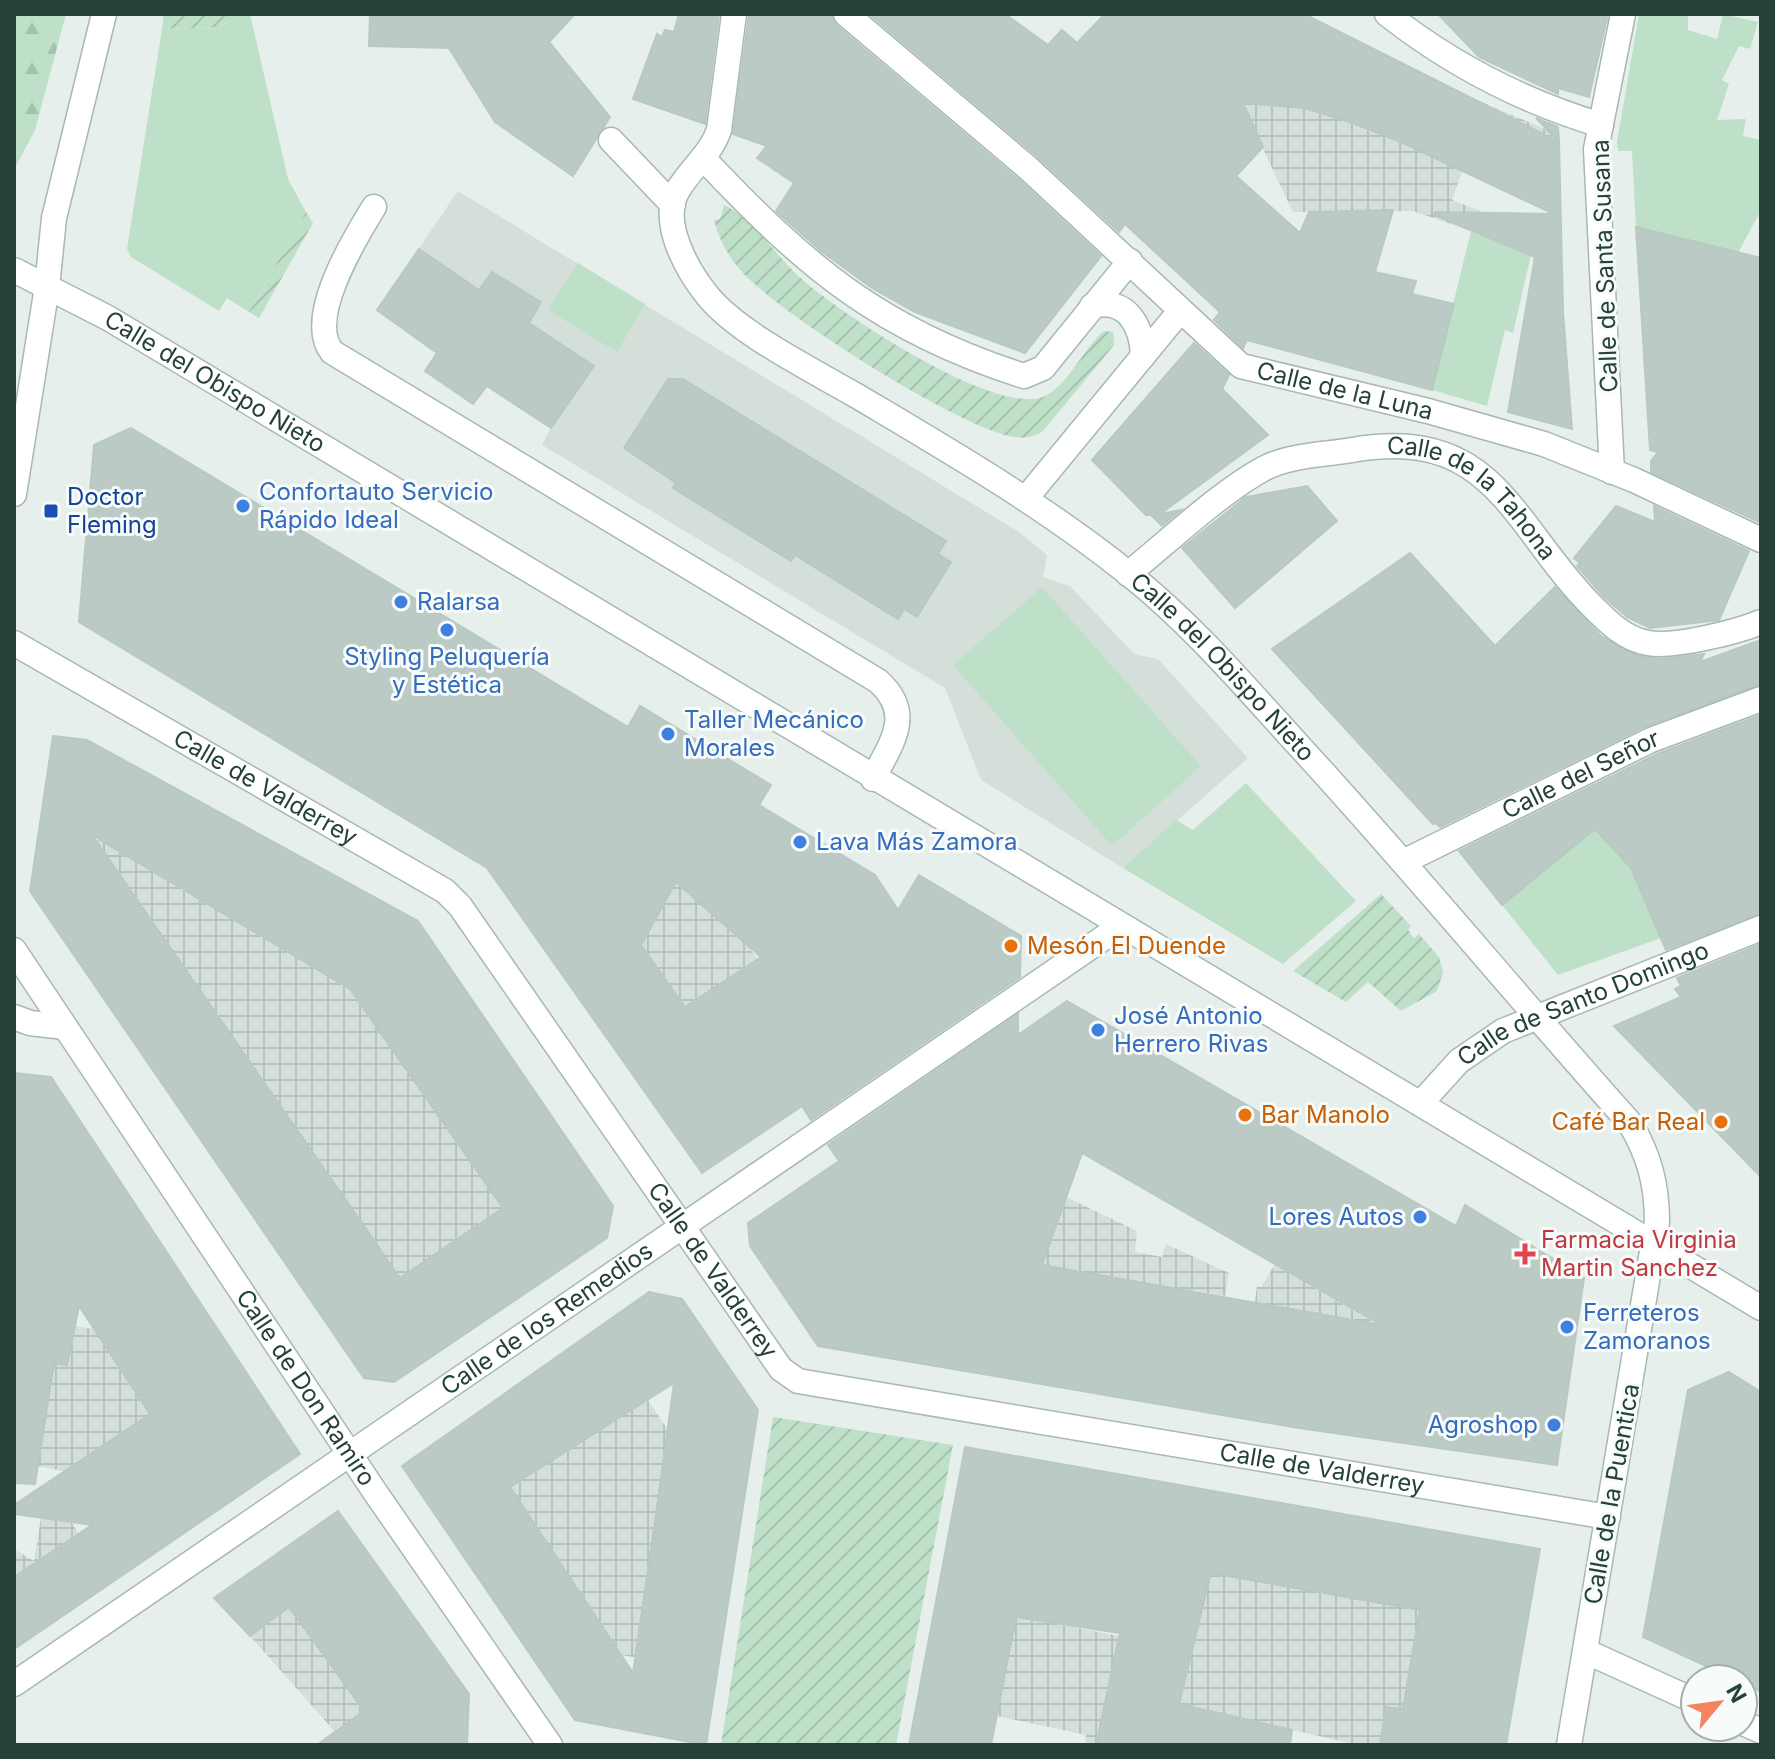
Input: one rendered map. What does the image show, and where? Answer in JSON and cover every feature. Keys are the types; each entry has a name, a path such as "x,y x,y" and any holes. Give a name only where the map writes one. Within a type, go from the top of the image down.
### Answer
{"street":[{"path":"14,494 47,287 54,218 104,14"},
{"path":"611,140 673,205 678,189 703,158 719,130 734,14"},
{"name":"Calle de la Luna","path":"846,14 1028,168 1230,358 1247,369 1428,411 1534,441 1612,472 1761,540"},
{"path":"1387,14 1431,48 1519,97 1601,125"},
{"name":"Calle de Santa Susana","path":"1612,472 1596,159 1623,14"},
{"path":"703,158 813,267 861,302 954,351 1029,376 1043,368 1130,261"},
{"name":"Calle del Obispo Nieto","path":"673,205 675,235 686,260 700,286 721,309 790,356 1027,497 1128,574 1199,637 1405,861 1535,1018 1630,1123 1641,1142 1655,1183 1657,1222 1654,1244"},
{"path":"374,207 337,271 324,336 332,352 878,681 893,698 898,719 873,779"},
{"name":"Calle del Obispo Nieto","path":"14,270 108,318 873,779 1761,1308"},
{"path":"1092,306 1111,305 1130,314 1138,326 1143,356"},
{"path":"1027,497 1180,311"},
{"name":"Calle de la Tahona","path":"1128,574 1271,466 1367,447 1408,447 1458,458 1473,467 1513,504 1561,575 1615,628 1634,639 1664,645 1761,622"},
{"name":"Calle de Valderrey","path":"14,643 445,891 460,906 781,1369 798,1381 1608,1517"},
{"name":"Calle del Señor","path":"1405,861 1651,740 1761,699"},
{"name":"Calle de los Remedios","path":"14,1684 1121,926"},
{"name":"Calle de Santo Domingo","path":"1421,1103 1475,1048 1503,1031 1761,928"},
{"name":"Calle de Don Ramiro","path":"14,950 550,1745"},
{"path":"14,1017 30,1023 65,1027"},
{"name":"Calle de la Puentica","path":"1569,1745 1654,1244"},
{"path":"1585,1651 1679,1694"}],"shaded area":[{"path":"1463,94 1559,135 1559,148"},
{"path":"1241,103 1304,108 1328,114 1464,166 1452,200 1480,211 1471,231 1413,211 1293,212"},
{"path":"458,191 1019,532 1047,555 1043,577 1070,586 1134,654 1158,659 1248,758 1123,868 981,780 945,688 542,445 551,427 487,386 473,404 425,371 437,353 377,310"},
{"path":"101,836 128,852 127,856 351,989 489,1188 526,1218 499,1210 412,1270 410,1298 87,855"},
{"path":"642,854 707,909 787,926 751,950 757,959 740,970 713,1045 641,945"},
{"path":"1066,1197 1137,1231 1135,1252 1162,1257 1166,1244 1229,1273 1225,1296 1191,1290 1182,1339 1041,1267"},
{"path":"1275,1264 1395,1335 1475,1353 1249,1349 1257,1286 1261,1287"},
{"path":"74,1326 94,1329 150,1414 77,1474 38,1466 54,1363 67,1365"},
{"path":"648,1400 668,1430 641,1621 641,1658 612,1654 579,1591 505,1479 545,1465"},
{"path":"41,1518 71,1522 113,1582 92,1596 47,1569 34,1579 26,1568 14,1577 14,1549 34,1561"},
{"path":"1177,1558 1266,1583 1448,1615 1410,1669 1403,1709 1386,1707 1380,1742 1395,1745 1358,1745 1179,1704 1202,1609"},
{"path":"1010,1605 1024,1618 1120,1636 1113,1745 1085,1745 1086,1735 997,1716 1011,1642"},
{"path":"289,1607 364,1711 335,1732 250,1636"}],"green space":[{"path":"14,14 66,14 35,130 14,170"},
{"path":"164,14 246,14 218,27 162,29"},
{"path":"250,14 288,179 306,212 249,312 227,298 219,311 131,257 127,249 162,29 218,27"},
{"path":"1639,14 1688,14 1688,30 1717,39 1723,14 1758,22 1750,49 1739,46 1722,80 1729,84 1717,120 1746,119 1743,136 1761,140 1761,210 1738,253 1636,227 1632,151 1618,151 1617,142"},
{"path":"724,205 746,220 804,281 851,316 922,360 996,393 1025,399 1047,395 1063,382 1104,331 1113,332 1114,345 1043,431 1022,438 988,429 872,367 764,292 743,273 722,242 714,220 720,219"},
{"path":"306,212 313,223 259,318 249,312"},
{"path":"1471,231 1531,255 1513,333 1505,330 1487,406 1432,390"},
{"path":"578,263 645,304 617,352 548,310"},
{"path":"1042,587 1201,766 1112,846 953,665"},
{"path":"1246,783 1356,901 1283,964 1123,868 1176,820 1193,830"},
{"path":"1595,828 1642,842 1637,880 1661,938 1558,975 1502,905"},
{"path":"1381,894 1411,926 1408,930 1414,938 1419,934 1439,957 1443,972 1437,991 1401,1011 1368,982 1346,1002 1293,971"},
{"path":"773,1417 953,1445 896,1745 721,1745"}],"building":[{"path":"370,14 575,14 549,42 610,117 573,176 495,122 449,48 369,46"},
{"path":"679,14 719,14 705,124 633,99 657,34 662,37 665,30 674,32"},
{"path":"749,14 831,14 836,25 1018,179 1101,256 1025,353 915,312 872,288 821,251 776,211 794,183 757,158 767,146 733,134"},
{"path":"869,14 1005,14 1048,45 1062,30 1077,43 1105,14 1304,14 1559,142 1563,312 1572,429 1508,412 1535,257 1434,215 1435,212 1554,214 1401,142 1350,122 1304,108 1243,103 1263,147 1236,176 1300,233 1309,212 1393,210 1375,272 1416,281 1412,294 1454,304 1432,390 1247,340 1243,348 1214,320 1220,312 1125,224 1119,232 1038,157"},
{"path":"1438,14 1608,14 1589,97 1558,88 1558,94 1479,57"},
{"path":"1536,118 1558,127 1559,142"},
{"path":"1636,227 1761,258 1761,523 1651,472 1651,461 1658,452 1650,450"},
{"path":"419,249 479,290 492,272 541,302 529,323 594,366 551,428 487,386 473,404 425,371 437,353 377,310"},
{"path":"1194,343 1229,375 1222,389 1268,435 1160,514 1181,510 1162,526 1152,516 1155,515 1146,515 1092,460"},
{"path":"668,379 683,379 946,541 938,554 951,562 917,617 904,609 898,619 795,555 791,561 673,488 676,483 624,448"},
{"path":"131,428 628,727 640,706 771,785 759,805 875,875 898,910 919,875 1021,936 1020,977 811,1120 802,1106 702,1173 487,868 79,622 94,445","holes":["676,882 761,957 685,1007 641,945"]},
{"path":"1307,486 1337,521 1235,608 1182,548 1246,497"},
{"path":"1616,506 1655,522 1654,506 1749,551 1719,620 1650,628 1627,617 1604,597 1577,566 1580,563 1574,558"},
{"path":"1410,553 1495,646 1555,587 1601,636 1636,655 1660,659 1704,654 1700,662 1761,640 1761,684 1644,727 1440,827 1433,824 1272,649"},
{"path":"1761,715 1761,913 1666,950 1631,868 1595,829 1502,905 1459,851 1657,754"},
{"path":"53,736 87,740 418,921 613,1206 607,1238 394,1382 364,1378 30,891","holes":["92,835 350,989 503,1208 400,1278"]},
{"path":"1761,944 1761,1177 1614,1026 1681,997 1675,989 1681,986 1677,978"},
{"path":"1067,1001 1456,1226 1465,1205 1584,1278 1557,1465 1299,1428 818,1346 750,1246 748,1223 839,1161 828,1145 1018,1014 1018,1035","holes":["1082,1153 1381,1325 1042,1265"]},
{"path":"14,1073 51,1077 300,1454 14,1649 14,1577 92,1525 14,1514 14,1505 150,1414 79,1306 67,1365 54,1363 35,1484 14,1483"},
{"path":"649,1292 682,1299 758,1410 706,1745 575,1720 402,1466","holes":["674,1383 633,1673 510,1487"]},
{"path":"1729,1372 1761,1392 1761,1692 1759,1663 1699,1663 1643,1637 1688,1390"},
{"path":"965,1447 1540,1549 1506,1745 1380,1745 1386,1707 1403,1709 1420,1610 1211,1573 1179,1704 1292,1730 1290,1745 1096,1745 1120,1633 1016,1617 991,1745 909,1745"},
{"path":"338,1511 469,1694 467,1745 317,1745 364,1711 289,1607 250,1636 214,1598"}],"place":[{"name":"Confortauto Servicio Rápido Ideal","path":"243,506"},
{"name":"Doctor Fleming","path":"51,511"},
{"name":"Ralarsa","path":"401,602"},
{"name":"Styling Peluquería y Estética","path":"447,630"},
{"name":"Taller Mecánico Morales","path":"668,734"},
{"name":"Lava Más Zamora","path":"800,842"},
{"name":"Mesón El Duende","path":"1011,946"},
{"name":"José Antonio Herrero Rivas","path":"1098,1030"},
{"name":"Bar Manolo","path":"1245,1115"},
{"name":"Café Bar Real","path":"1721,1122"},
{"name":"Lores Autos","path":"1420,1217"},
{"name":"Farmacia Virginia Martin Sanchez","path":"1525,1254"},
{"name":"Ferreteros Zamoranos","path":"1567,1327"},
{"name":"Agroshop","path":"1554,1425"}]}
